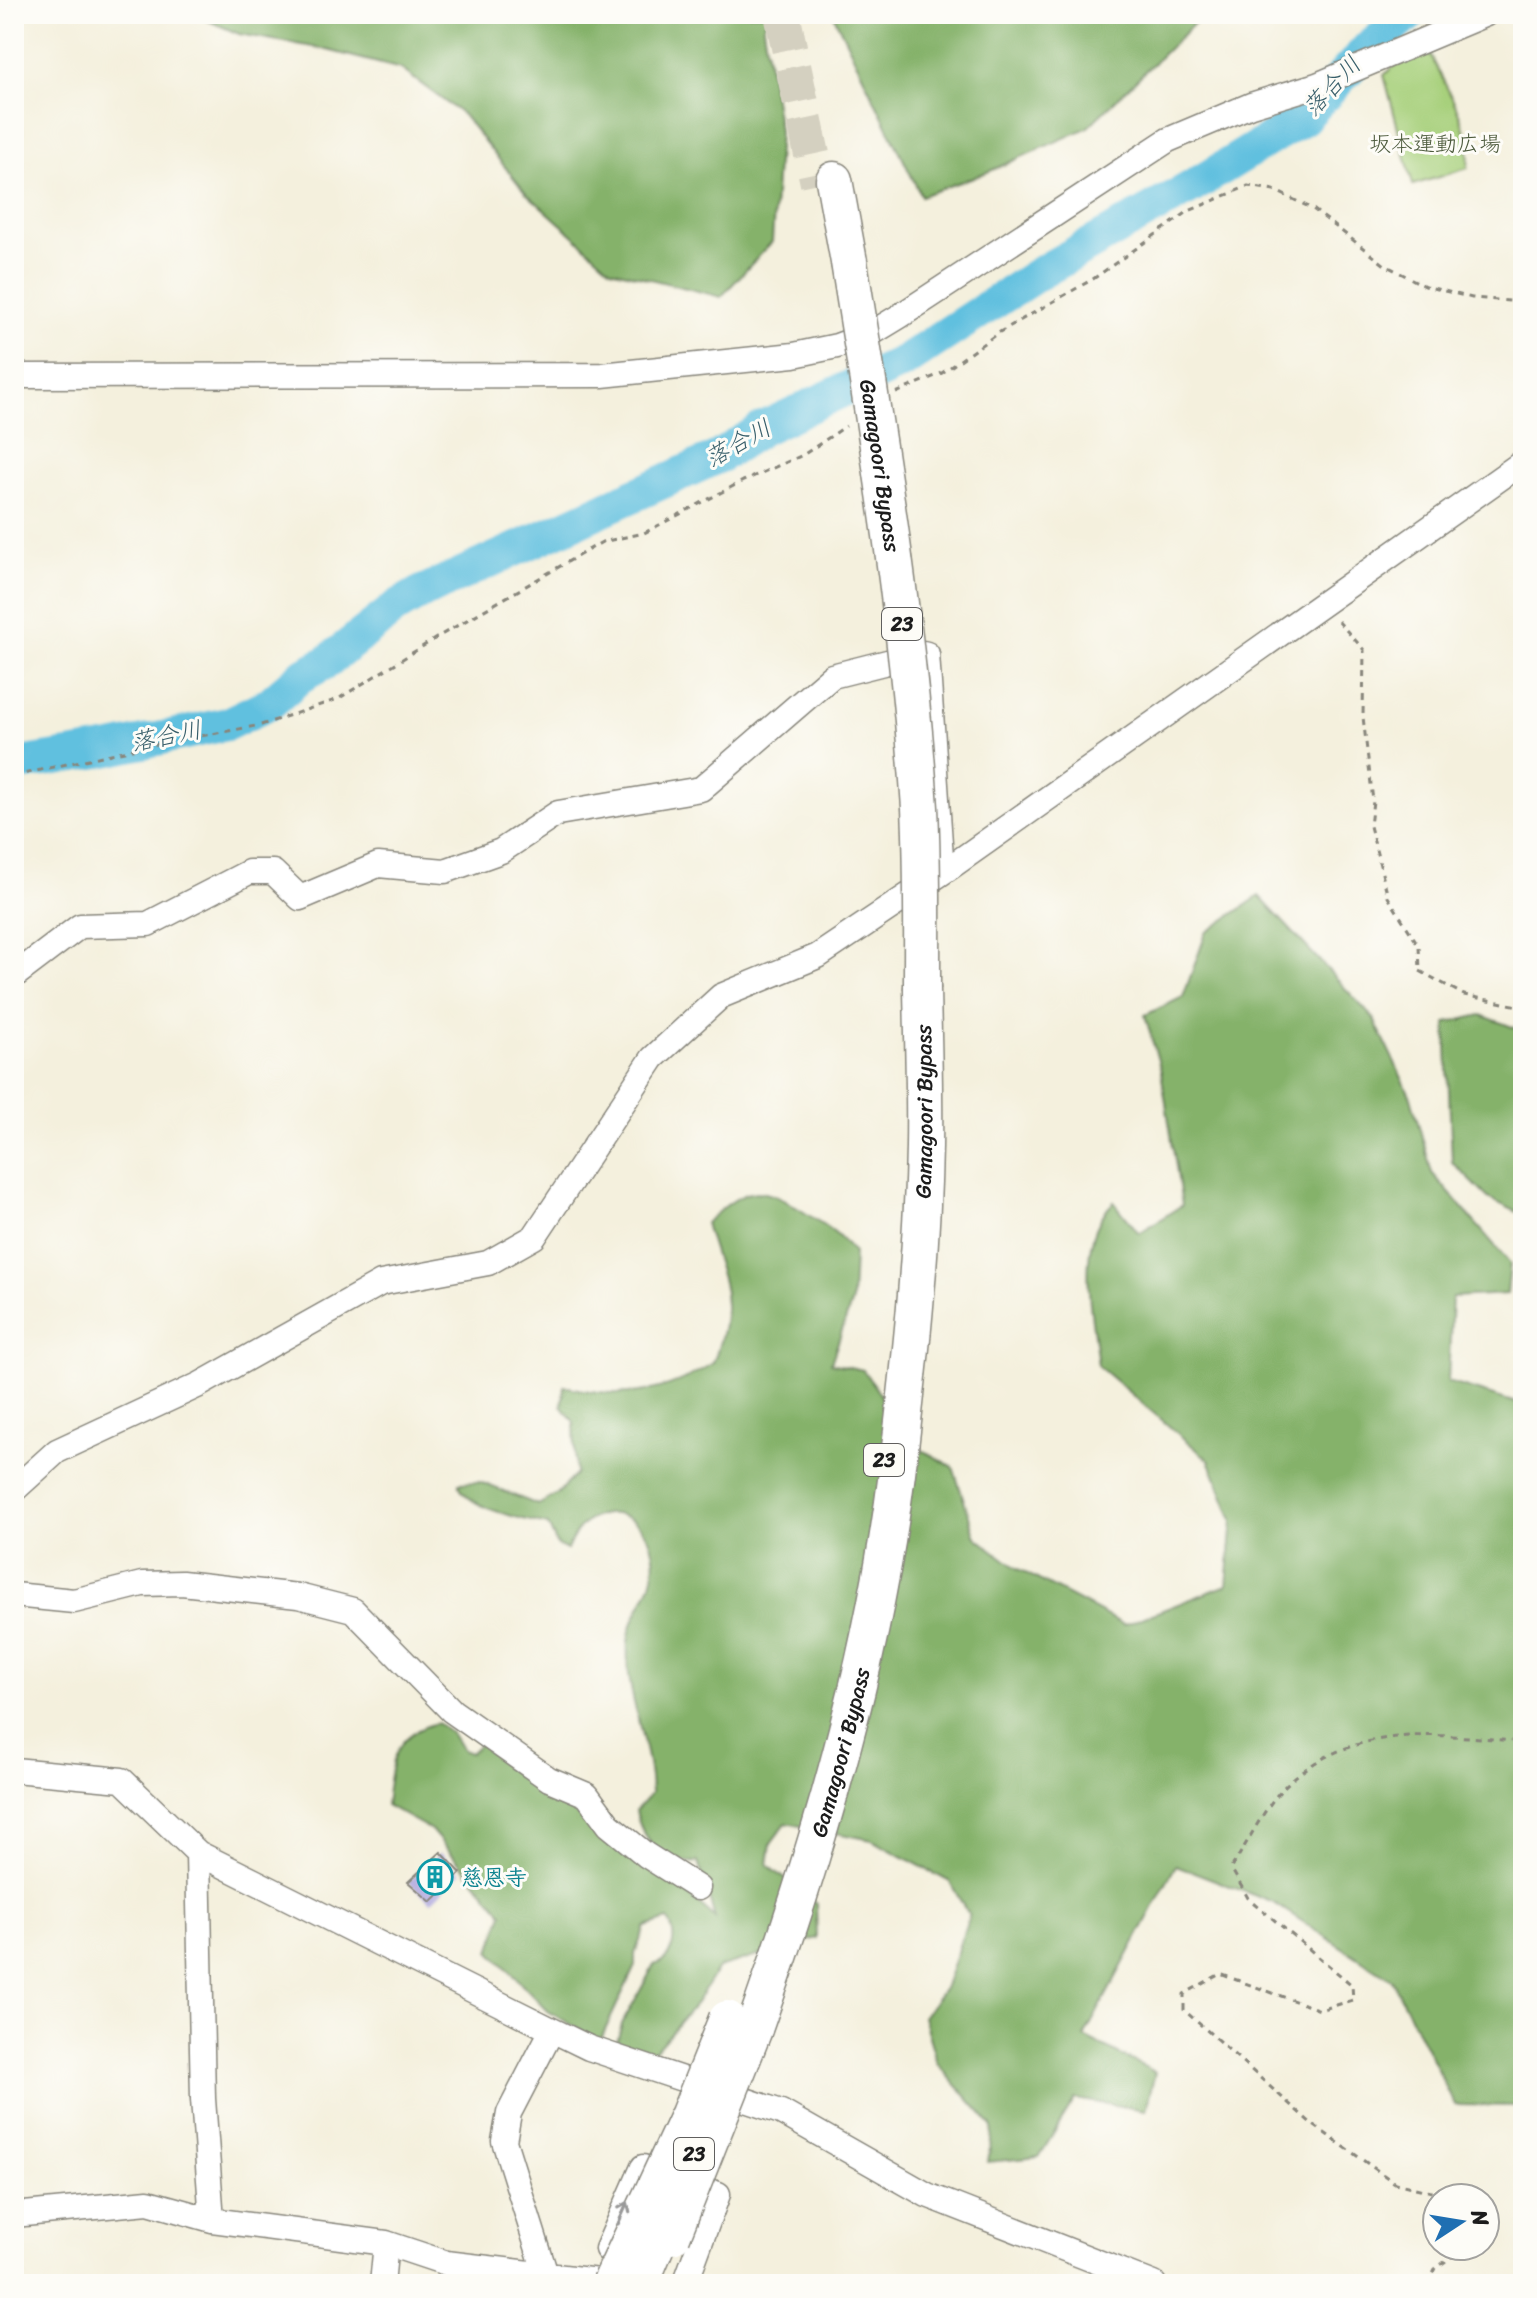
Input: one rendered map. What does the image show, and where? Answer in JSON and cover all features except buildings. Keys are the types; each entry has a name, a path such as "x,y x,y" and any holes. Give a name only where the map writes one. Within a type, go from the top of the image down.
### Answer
{"highway":[{"name":"Gamagoori Bypass","path":"748,2027 850,1656 882,1477 903,1292 912,1137 920,810 909,684 885,482 826,181"},
{"name":"Gamagoori Bypass","path":"748,2027 793,1918 829,1798 864,1654 897,1475 916,1294 924,1148 917,990"},
{"path":"599,2282 689,2114 748,2027"},
{"path":"665,2284 748,2027"},
{"name":"23","path":"640,2284 748,2027"},
{"name":"23","path":"653,2284 748,2027"}],"street":[{"path":"14,376 602,375 794,355 837,346 872,333 900,316 1168,140 1251,105 1317,85 1486,14"},
{"path":"14,1490 57,1451 199,1385 381,1283 488,1263 534,1237 653,1058 721,996 818,956 1523,462"},
{"path":"14,976 80,926 148,924 249,872 273,872 300,898 378,865 445,871 501,851 558,813 701,789 832,676 923,653 927,654 942,872"},
{"path":"14,1595 74,1601 142,1584 182,1583 298,1596 353,1610 452,1711 549,1779 587,1795 621,1835 698,1888"},
{"path":"14,1770 122,1780 198,1853 552,2030 589,2048 781,2112 927,2195 1154,2284"},
{"path":"198,1853 203,2099 212,2220"},
{"path":"546,2275 504,2141 509,2113 552,2030"},
{"path":"599,2282 643,2167 718,2194 685,2284"},
{"path":"14,2215 148,2202 212,2220 386,2243 446,2263 626,2284"},
{"path":"382,2284 386,2243"}],"path":[{"path":"889,398 942,373 998,333 1093,279 1189,211 1248,186 1274,190 1313,209 1385,265 1425,286 1472,298 1523,302"},
{"path":"14,776 146,746 261,725 338,699 602,542 644,533 743,481 803,455 852,422"},
{"path":"1322,604 1364,650 1363,717 1373,801 1370,826 1388,897 1419,946 1420,971 1464,995 1523,1007"},
{"path":"1421,2189 1395,2183 1312,2124 1184,2010 1184,1994 1220,1974 1320,2010 1353,2000 1352,1985 1248,1898 1231,1868 1285,1787 1344,1746 1426,1733 1523,1742"},
{"path":"1428,2284 1436,2268 1444,2262"}],"green space":[{"path":"193,14 769,14 763,27 779,131 772,242 721,297 611,269 526,193 463,115 401,69 319,48 239,34"},
{"path":"833,14 1204,14 1087,128 990,171 921,196"},
{"name":"坂本運動広場","path":"1429,52 1462,123 1468,168 1413,185 1384,75 1394,66"},
{"path":"1259,896 1374,1019 1411,1097 1432,1173 1510,1263 1507,1294 1452,1297 1448,1382 1523,1405 1523,2106 1455,2105 1392,1980 1274,1903 1176,1865 1084,2037 1155,2072 1146,2110 1075,2099 1039,2157 988,2162 993,2127 937,2063 923,2017 945,1987 969,1916 950,1882 872,1840 786,1823 771,1843 768,1865 816,1904 817,1938 718,1968 696,2003 648,2058 615,2048 622,2024 654,1965 670,1953 673,1933 668,1920 645,1927 635,1954 635,1966 600,2041 548,2011 490,1951 503,1913 431,1830 386,1805 392,1764 402,1743 410,1735 437,1723 451,1733 462,1750 470,1753 483,1741 579,1801 715,1918 698,1862 676,1860 657,1849 643,1832 636,1810 651,1793 650,1774 630,1680 628,1642 630,1630 649,1589 654,1556 649,1539 629,1518 615,1514 601,1515 588,1521 576,1532 567,1550 557,1545 548,1525 483,1506 463,1492 459,1483 480,1482 538,1505 557,1494 576,1474 574,1422 562,1406 564,1386 605,1393 642,1392 677,1382 713,1363 721,1340 726,1305 722,1277 705,1223 744,1195 765,1193 791,1204 820,1223 854,1253 852,1301 831,1363 863,1370 918,1448 953,1467 976,1537 1018,1569 1124,1625 1227,1585 1233,1520 1209,1460 1098,1366 1088,1280 1089,1258 1101,1218 1114,1202 1139,1233 1182,1205 1161,1071 1145,1015 1183,997 1206,933"},
{"path":"1481,1015 1523,1031 1523,1215 1488,1198 1452,1162 1446,1023"}],"waterway":[{"name":"落合川","path":"14,765 111,749 227,724 270,703 301,676 327,662 398,606 420,593 720,456 763,428 903,362 1038,274 1190,188 1304,118 1368,48 1410,14"}],"tunnel":[{"path":"782,14 818,183"}],"place":[{"name":"慈恩寺","path":"435,1877"}]}
